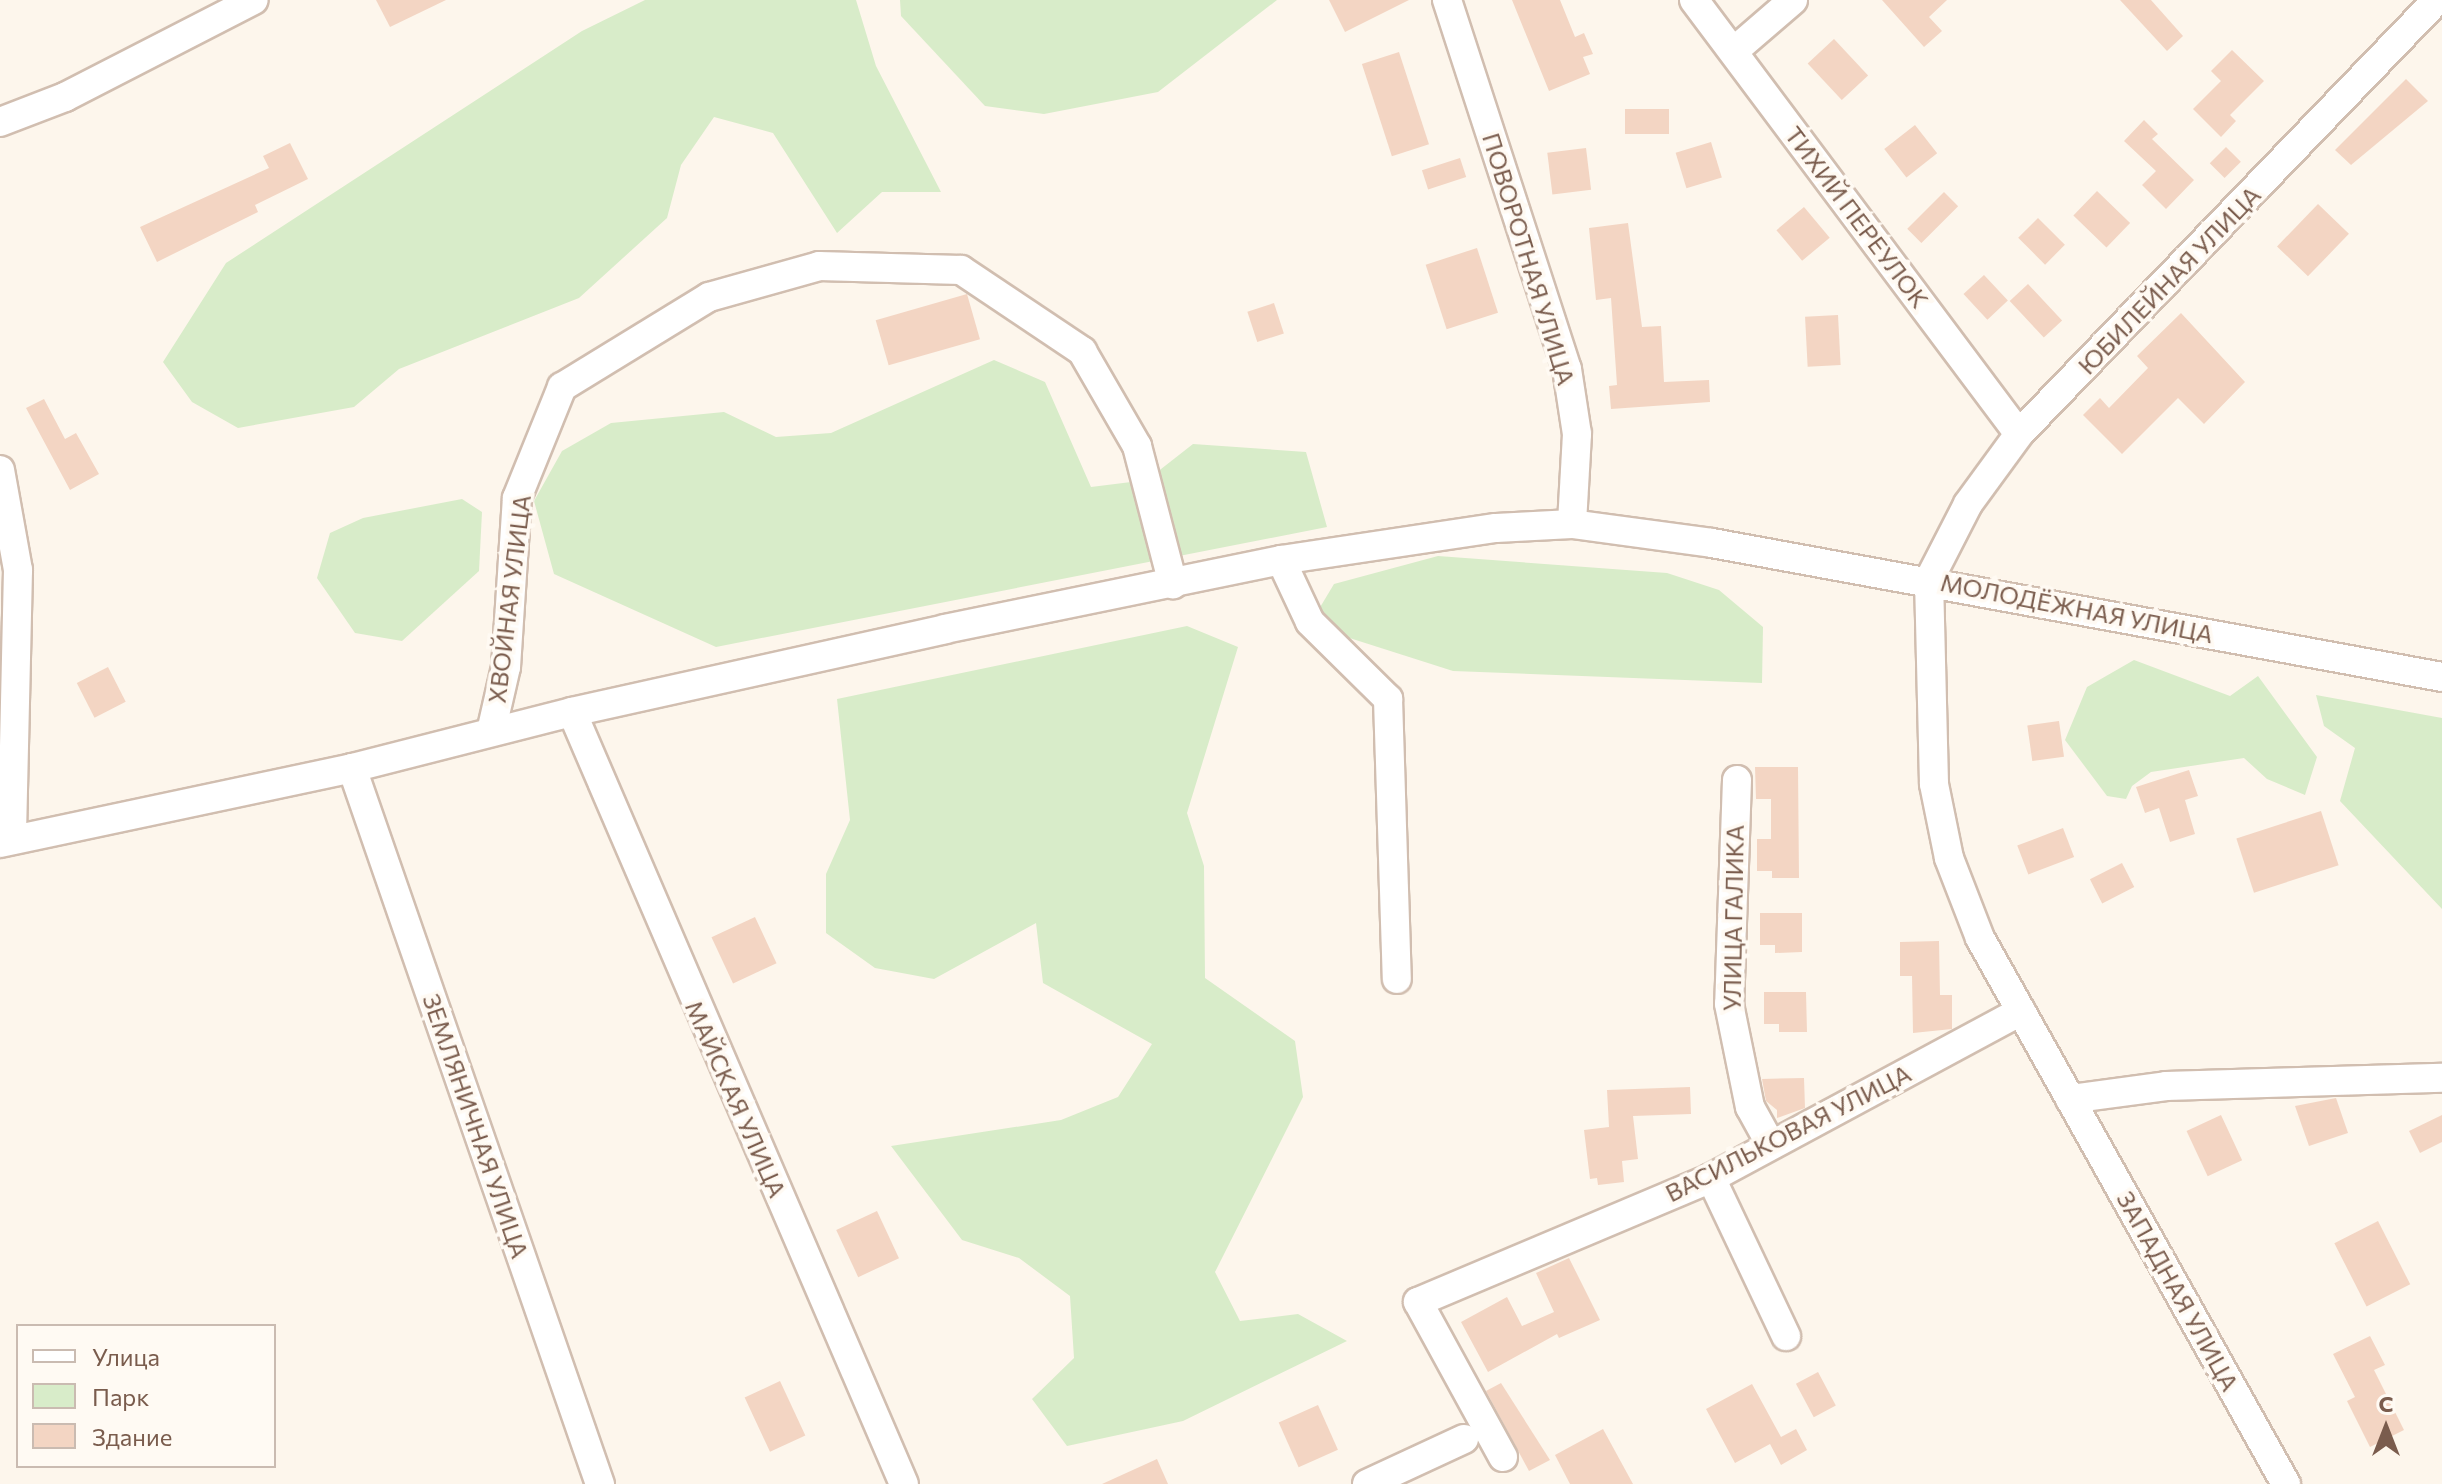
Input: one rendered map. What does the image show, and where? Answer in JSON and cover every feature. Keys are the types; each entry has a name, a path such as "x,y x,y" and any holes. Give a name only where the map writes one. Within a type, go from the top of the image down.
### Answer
{"street":[{"path":"0,122 65,97 254,0"},
{"name":"ПОВОРОТНАЯ УЛИЦА","path":"1447,0 1567,369 1577,434 1572,524"},
{"name":"ТИХИЙ ПЕРЕУЛОК","path":"1694,0 2019,434"},
{"path":"1734,51 1793,0"},
{"name":"ЮБИЛЕЙНАЯ УЛИЦА","path":"1929,580 1968,504 2019,434 2437,0"},
{"name":"ХВОЙНАЯ УЛИЦА","path":"491,732 506,667 517,498 562,387 709,297 819,266 961,270 1082,351 1137,446 1173,584"},
{"path":"0,470 18,570 6,842"},
{"name":"МОЛОДЁЖНАЯ УЛИЦА","path":"6,842 352,768 572,712 1281,560 1411,538 1572,524 1712,543 1929,580 2442,677"},
{"path":"1281,560 1310,622 1388,699 1397,979"},
{"name":"ЗАПАДНАЯ УЛИЦА","path":"1929,580 1934,784 1949,858 1980,938 2286,1484"},
{"name":"МАЙСКАЯ УЛИЦА","path":"572,712 904,1484"},
{"name":"ЗЕМЛЯНИЧНАЯ УЛИЦА","path":"352,768 600,1484"},
{"name":"УЛИЦА ГАЛИКА","path":"1737,780 1729,1004 1750,1107 1771,1145"},
{"name":"ВАСИЛЬКОВАЯ УЛИЦА","path":"1503,1457 1418,1302 1711,1178 2021,1011"},
{"path":"2070,1099 2213,1083 2442,1078"},
{"path":"1711,1178 1786,1336"},
{"path":"1367,1484 1464,1439"}],"green space":[{"path":"645,0 856,0 876,66 941,192 882,192 837,233 773,133 714,117 681,165 667,218 579,298 399,369 354,407 238,428 192,402 163,362 226,263 582,31"},
{"path":"900,0 1277,0 1158,92 1044,114 985,106 901,16"},
{"path":"994,360 1045,382 1091,487 1147,480 1193,444 1306,452 1327,527 716,647 554,574 534,501 562,451 611,423 724,412 776,437 831,433"},
{"path":"462,499 482,512 479,571 402,641 355,633 317,578 330,533 363,518"},
{"path":"1438,556 1667,573 1719,590 1763,627 1762,683 1453,671 1337,634 1319,609 1334,584"},
{"path":"1187,626 1238,647 1187,813 1204,866 1205,978 1295,1041 1303,1097 1215,1272 1240,1321 1298,1314 1347,1341 1183,1421 1067,1446 1032,1399 1074,1358 1070,1296 1019,1258 962,1240 891,1146 1061,1120 1118,1097 1152,1044 1043,983 1036,923 934,979 875,968 826,933 826,874 850,820 837,699"},
{"path":"2134,660 2230,696 2258,676 2317,757 2305,795 2267,779 2244,758 2151,772 2132,786 2126,799 2107,796 2065,740 2087,687"},
{"path":"2316,695 2442,718 2442,909 2340,801 2355,748 2324,726"}],"building":[{"path":"376,0 446,0 390,27"},
{"path":"1329,0 1409,0 1345,32"},
{"path":"1512,0 1560,0 1575,37 1584,33 1593,54 1583,57 1590,74 1549,91"},
{"path":"1882,0 1947,0 1929,17 1942,31 1924,47"},
{"path":"2120,0 2151,0 2183,36 2167,51"},
{"path":"1834,39 1868,76 1842,100 1808,64"},
{"path":"2232,50 2264,81 2230,115 2236,121 2221,137 2193,109 2221,81 2211,71"},
{"path":"1399,52 1429,144 1392,156 1362,64"},
{"path":"2406,79 2428,101 2351,165 2335,150"},
{"path":"1625,109 1669,109 1669,134 1625,134"},
{"path":"2144,120 2158,134 2152,139 2194,180 2166,209 2142,185 2156,171 2124,141"},
{"path":"1915,125 1937,153 1906,177 1884,149"},
{"path":"1711,142 1722,177 1686,188 1676,153"},
{"path":"290,143 308,179 255,205 258,212 157,262 140,227 269,168 263,156"},
{"path":"2226,147 2241,162 2225,178 2210,163"},
{"path":"1586,148 1591,190 1552,194 1547,153"},
{"path":"1460,158 1466,177 1428,189 1422,170"},
{"path":"2097,191 2130,223 2106,247 2073,215"},
{"path":"1944,192 1958,206 1921,243 1907,229"},
{"path":"2318,204 2349,234 2308,276 2277,246"},
{"path":"1804,207 1830,238 1802,261 1776,230"},
{"path":"2038,218 2065,245 2045,265 2018,238"},
{"path":"1628,223 1642,327 1661,326 1664,382 1709,380 1710,402 1611,409 1609,386 1617,385 1611,298 1596,300 1589,228"},
{"path":"1477,248 1498,313 1447,329 1426,265"},
{"path":"1984,275 2008,301 1987,320 1964,294"},
{"path":"2028,284 2062,321 2044,338 2010,301"},
{"path":"967,294 980,339 889,365 876,320"},
{"path":"1274,303 1284,333 1257,342 1247,312"},
{"path":"2181,313 2245,382 2204,424 2178,398 2122,454 2083,415 2100,398 2109,408 2148,368 2137,356"},
{"path":"1838,315 1841,365 1808,367 1805,317"},
{"path":"44,399 65,439 76,433 99,474 70,490 26,408"},
{"path":"108,667 126,702 95,718 77,683"},
{"path":"2059,721 2064,757 2032,761 2027,725"},
{"path":"1755,767 1798,767 1799,878 1772,878 1772,871 1757,871 1757,839 1771,839 1771,799 1756,799"},
{"path":"2189,770 2198,796 2185,800 2195,834 2170,842 2159,808 2145,813 2136,787"},
{"path":"2321,811 2339,865 2254,893 2236,839"},
{"path":"2063,828 2074,857 2028,875 2017,846"},
{"path":"2122,863 2134,887 2102,903 2090,879"},
{"path":"1760,913 1802,913 1802,952 1775,953 1775,945 1760,945"},
{"path":"755,917 777,963 733,984 711,937"},
{"path":"1939,941 1940,995 1952,995 1952,1029 1913,1033 1912,976 1900,976 1900,942"},
{"path":"1764,992 1806,992 1807,1032 1779,1032 1779,1024 1764,1024"},
{"path":"1804,1078 1805,1108 1777,1118 1777,1110 1766,1101 1762,1079"},
{"path":"1690,1087 1691,1114 1633,1116 1638,1159 1622,1161 1624,1182 1598,1185 1597,1178 1590,1179 1584,1130 1609,1127 1607,1090"},
{"path":"2336,1098 2348,1133 2309,1146 2295,1106"},
{"path":"2221,1115 2242,1160 2208,1176 2187,1131"},
{"path":"2442,1115 2442,1142 2420,1153 2409,1131"},
{"path":"877,1211 899,1258 858,1277 836,1230"},
{"path":"2378,1221 2410,1284 2367,1307 2334,1243"},
{"path":"1569,1258 1600,1320 1559,1338 1557,1334 1488,1372 1461,1322 1507,1297 1522,1326 1554,1312 1536,1273"},
{"path":"2370,1336 2385,1365 2374,1370 2404,1430 2370,1447 2347,1401 2355,1397 2333,1354"},
{"path":"1818,1372 1836,1406 1814,1417 1796,1384"},
{"path":"780,1381 805,1435 770,1452 745,1397"},
{"path":"1501,1383 1550,1460 1529,1471 1486,1391"},
{"path":"1752,1384 1781,1437 1796,1429 1807,1450 1781,1465 1770,1444 1735,1463 1706,1409"},
{"path":"1318,1405 1338,1450 1299,1467 1279,1422"},
{"path":"1603,1429 1633,1484 1570,1484 1555,1455"},
{"path":"1157,1459 1168,1484 1102,1484"}]}
